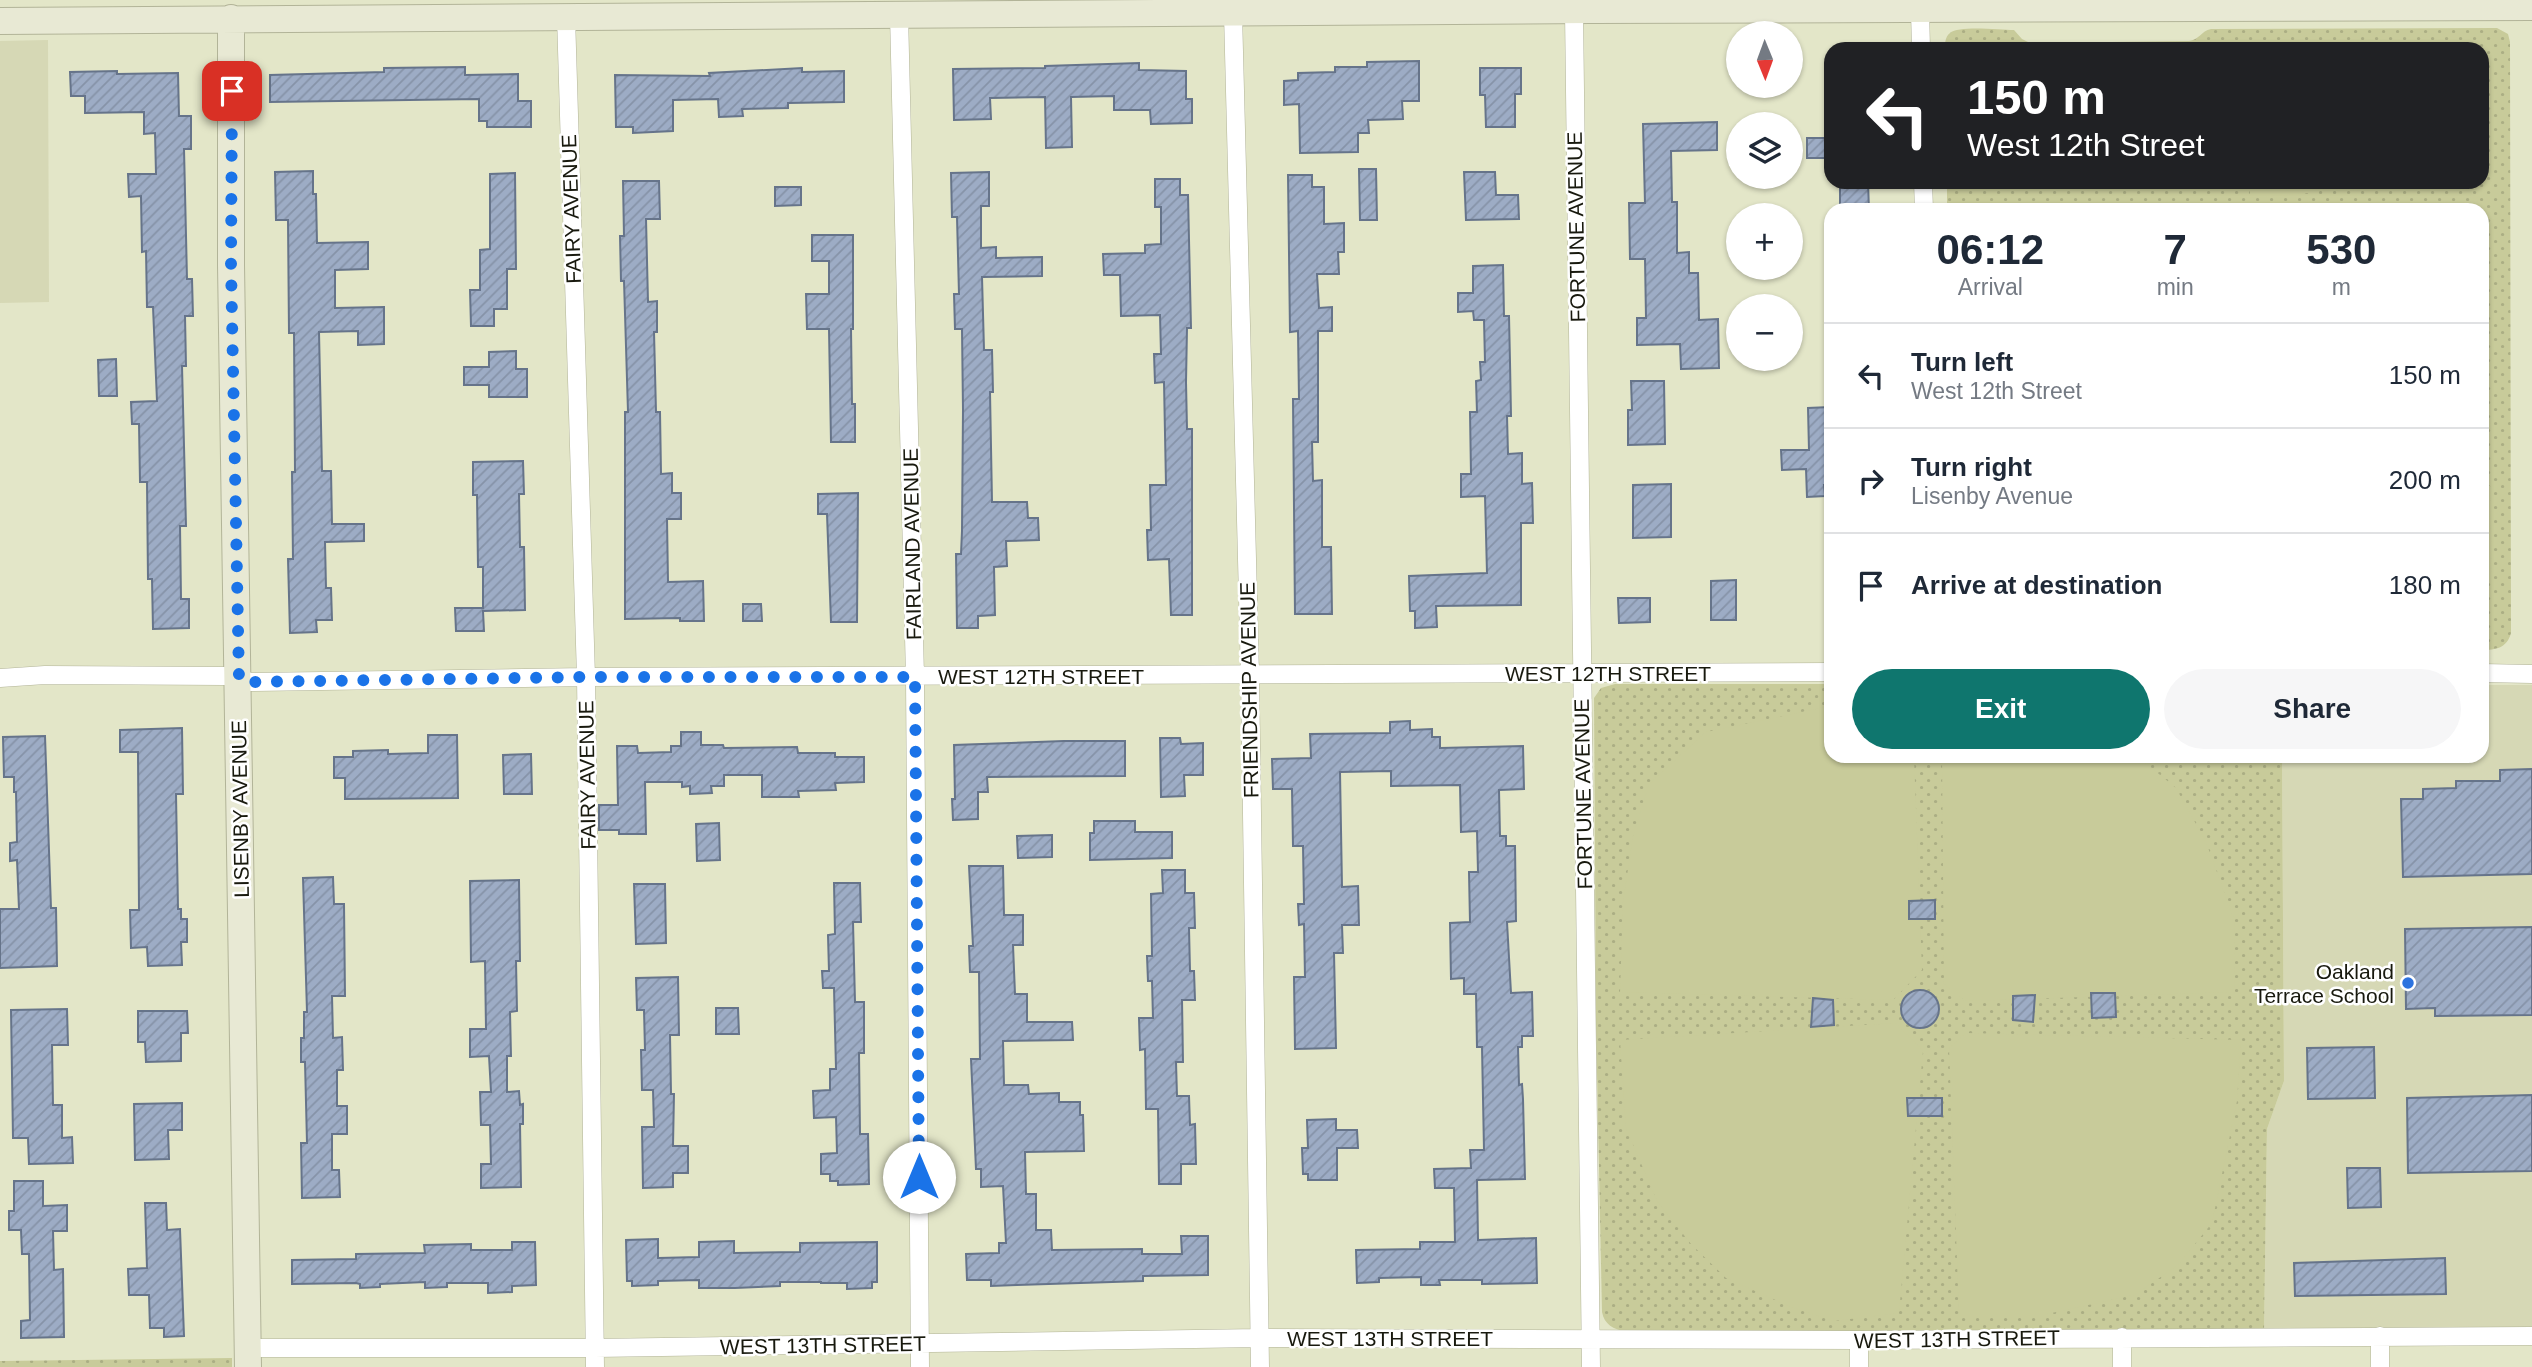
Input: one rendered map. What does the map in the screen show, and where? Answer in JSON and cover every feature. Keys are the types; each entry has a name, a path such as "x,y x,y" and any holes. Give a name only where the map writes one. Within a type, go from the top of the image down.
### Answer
{"main road":[{"path":"0,21 231,9 438,8 565,16 819,8 900,15 1205,7 1233,13 1586,7 1920,10 1975,4 2532,7"},
{"name":"LISENBY AVENUE","path":"231,9 231,265 248,1358"}],"street":[{"name":"FORTUNE AVENUE","path":"1586,7 1581,672 1591,1367"},
{"path":"1920,10 1921,42"},
{"name":"FRIENDSHIP AVENUE","path":"1233,13 1250,676 1260,1367"},
{"name":"FAIRLAND AVENUE","path":"900,15 915,677 920,1367"},
{"name":"FAIRY AVENUE","path":"565,16 586,677 595,1367"},
{"name":"WEST 12TH STREET","path":"0,678 226,676 251,682 586,677 1824,672"},
{"path":"2489,673 2532,674"},
{"path":"2380,1336 2380,1367"},
{"name":"WEST 13TH STREET","path":"248,1358 595,1348 1259,1338 1859,1340 2532,1336"},
{"path":"2122,1337 2122,1367"},
{"path":"1859,1340 1859,1367"}],"shaded area":[{"path":"2497,28 2508,34 2511,633 2507,642 2500,647 2489,649 2489,203 1947,203 1947,189 2489,189 2489,42 2110,42 2189,41 2211,29"},
{"path":"1971,29 2014,30 2028,42 1946,42 1950,33"},
{"path":"48,40 49,302 0,303 0,41"},
{"path":"2250,189 2309,189 2309,193 2250,198"},
{"path":"2489,486 2490,486 2492,572 2489,572"},
{"path":"1615,684 1824,684 1824,763 2282,763 2284,1081 2267,1129 2264,1332 1625,1331 1613,1328 1607,1323 1602,1312 1596,1024 1594,698 1601,688"},
{"name":"Oakland Terrace School","path":"2489,685 2532,685 2532,1330 2264,1332 2267,1129 2284,1081 2282,763 2489,763"},
{"path":"1824,707 1824,763 1914,763 1922,970 1893,1000 1620,992 1623,902 1633,836 1649,784 1706,732"},
{"path":"1942,763 2146,763 2176,788 2206,842 2234,919 2235,992 1965,1001 1944,984"},
{"path":"1896,1023 1923,1051 1899,1313 1834,1321 1791,1307 1726,1278 1691,1244 1657,1201 1626,1128 1620,1040"},
{"path":"1966,1033 2241,1040 2237,1101 2212,1223 2177,1266 2134,1295 2047,1314 1959,1314 1949,1048"},
{"path":"232,1358 232,1367 0,1367 0,1361"}],"building":[{"path":"1419,61 1419,101 1402,101 1403,119 1368,120 1369,133 1358,133 1358,152 1300,153 1299,104 1284,105 1284,81 1298,80 1298,73 1335,72 1335,67 1367,67 1367,62"},
{"path":"1139,63 1139,70 1186,71 1186,99 1192,99 1192,123 1151,124 1150,110 1114,110 1114,96 1071,97 1072,147 1046,148 1045,97 990,98 991,119 954,120 953,69"},
{"path":"465,67 465,75 518,74 518,101 531,101 531,127 487,127 487,121 479,121 479,99 270,102 270,75 384,72 384,68"},
{"path":"802,68 802,72 844,71 844,102 788,103 788,108 742,109 743,116 719,117 718,99 673,100 673,131 633,133 633,127 616,127 615,75 710,76 709,73"},
{"path":"1480,68 1521,68 1521,94 1515,94 1515,127 1486,127 1485,95 1480,95"},
{"path":"117,71 117,74 178,73 179,116 191,116 191,149 184,149 187,279 192,279 193,316 185,316 186,366 182,366 186,526 180,526 181,599 189,599 189,628 153,629 152,579 148,579 147,482 140,482 139,424 132,424 131,402 157,401 153,307 147,307 146,251 142,252 141,196 129,197 128,174 156,174 155,133 144,134 144,112 85,113 85,96 71,96 70,72"},
{"path":"1717,122 1717,150 1671,151 1672,202 1677,202 1677,253 1689,252 1689,273 1698,273 1699,320 1718,319 1719,368 1681,369 1680,344 1637,345 1637,318 1646,318 1645,259 1630,259 1629,203 1645,203 1643,124"},
{"path":"1807,138 1824,138 1824,158 1807,158"},
{"path":"1359,169 1376,169 1377,220 1360,220"},
{"path":"313,171 317,243 368,242 368,269 335,270 335,308 384,307 384,344 358,345 358,331 319,332 322,471 331,471 332,524 364,524 364,541 325,542 326,588 331,588 332,620 316,620 317,632 290,633 288,559 293,559 294,333 289,333 288,220 276,220 275,172"},
{"path":"989,172 989,206 981,206 981,248 996,247 996,258 1042,257 1042,276 982,277 984,350 992,350 992,502 1027,502 1028,518 1038,518 1039,540 1006,541 1007,566 994,567 995,615 978,616 978,628 957,628 956,554 961,554 962,531 962,329 955,329 954,294 959,294 957,217 952,217 951,173"},
{"path":"1464,172 1495,172 1496,195 1518,195 1519,219 1466,220"},
{"path":"515,173 516,269 507,269 507,309 494,309 494,326 471,326 470,290 480,290 480,250 490,249 490,174"},
{"path":"1288,175 1312,175 1312,187 1324,187 1324,224 1344,223 1344,252 1338,252 1339,274 1317,274 1319,308 1332,307 1332,331 1318,331 1318,442 1312,442 1313,481 1322,480 1322,547 1331,547 1332,614 1295,614 1293,399 1299,399 1298,331 1290,332"},
{"path":"1155,179 1180,179 1180,195 1188,195 1191,328 1187,328 1186,382 1187,429 1192,429 1192,615 1171,615 1169,559 1148,560 1147,530 1151,530 1150,485 1166,485 1164,382 1155,383 1154,354 1161,354 1160,315 1121,316 1120,275 1104,275 1103,254 1145,253 1145,245 1161,244 1161,207 1155,207"},
{"path":"623,181 659,181 660,219 646,219 648,302 657,301 657,332 654,332 661,474 672,473 672,493 681,493 681,519 667,519 668,582 703,581 704,621 680,621 680,618 625,619 625,412 628,412 620,236 624,236"},
{"path":"775,187 801,187 801,205 775,206"},
{"path":"1840,189 1868,189 1869,203 1840,203"},
{"path":"812,235 853,235 851,329 855,442 831,442 829,329 807,329 806,294 829,294 829,261 812,261"},
{"path":"1503,265 1504,316 1509,316 1511,416 1507,416 1508,454 1522,453 1522,484 1532,483 1533,523 1521,523 1521,605 1436,606 1437,627 1415,628 1415,611 1410,611 1409,576 1487,573 1485,496 1461,497 1461,474 1471,474 1470,412 1477,412 1476,381 1481,380 1480,362 1485,362 1484,320 1474,320 1473,311 1458,312 1458,293 1473,293 1473,266"},
{"path":"516,351 516,369 527,369 527,397 489,397 489,385 464,385 464,367 489,367 489,352"},
{"path":"116,359 117,396 99,396 98,360"},
{"path":"1631,381 1664,381 1665,444 1628,445 1628,410 1632,410"},
{"path":"1824,407 1824,496 1807,497 1806,469 1782,470 1781,450 1809,450 1808,408"},
{"path":"523,461 524,494 519,494 520,547 524,547 525,610 483,611 484,631 456,631 455,608 483,608 483,567 478,567 477,495 473,495 473,462"},
{"path":"1671,484 1671,537 1633,538 1633,485"},
{"path":"858,493 857,622 831,622 827,514 818,514 818,494"},
{"path":"1736,580 1736,620 1711,620 1711,581"},
{"path":"1618,598 1650,598 1650,622 1619,623"},
{"path":"743,604 761,604 762,621 743,621"},
{"path":"1410,721 1410,730 1432,729 1432,737 1440,737 1440,748 1523,746 1524,789 1499,790 1500,836 1506,836 1506,846 1515,846 1516,921 1507,922 1511,993 1532,992 1533,1036 1522,1036 1522,1047 1518,1047 1519,1085 1522,1084 1523,1099 1525,1179 1477,1180 1478,1240 1536,1238 1537,1283 1482,1284 1482,1280 1439,1280 1440,1285 1421,1285 1421,1277 1379,1278 1379,1282 1357,1283 1356,1250 1420,1249 1420,1242 1455,1242 1454,1188 1435,1188 1434,1169 1471,1168 1470,1150 1484,1150 1482,1047 1477,1047 1476,994 1464,994 1464,978 1451,979 1450,923 1470,922 1469,872 1478,872 1477,831 1461,832 1460,785 1391,786 1391,771 1340,772 1342,887 1358,886 1359,925 1342,925 1343,953 1334,953 1336,1048 1295,1049 1294,977 1305,977 1304,924 1299,925 1298,904 1304,904 1303,846 1293,846 1292,789 1273,789 1272,759 1311,758 1310,734 1390,733 1390,722"},
{"path":"182,728 183,794 176,794 178,909 181,909 181,919 187,919 187,942 181,942 182,965 148,966 147,947 131,948 130,910 139,910 138,752 120,752 120,730"},
{"path":"681,732 701,732 701,745 723,745 724,748 797,747 798,753 835,753 835,757 864,757 864,782 835,783 836,790 798,791 799,797 762,797 762,775 724,775 724,786 711,786 712,793 690,794 690,786 682,787 682,782 645,782 646,834 619,834 619,830 599,830 599,805 618,805 617,746 637,746 638,753 671,752 671,746 681,746"},
{"path":"428,735 457,735 458,798 345,799 345,778 334,778 334,757 353,757 353,751 428,753"},
{"path":"45,736 51,908 56,908 57,966 0,968 0,909 19,909 17,860 10,861 10,843 17,842 16,792 14,777 4,777 3,737"},
{"path":"1160,738 1180,738 1181,744 1203,743 1203,775 1184,775 1185,796 1161,797"},
{"path":"1125,741 1125,776 987,777 988,792 978,792 978,819 953,820 954,745"},
{"path":"531,754 532,794 504,794 503,755"},
{"path":"2532,769 2532,874 2403,877 2401,799 2423,799 2423,789 2456,788 2456,781 2500,781 2500,770"},
{"path":"1094,821 1135,821 1135,832 1172,832 1172,858 1090,860 1090,833 1094,833"},
{"path":"719,823 720,860 697,861 696,824"},
{"path":"1052,835 1052,857 1018,858 1017,836"},
{"path":"969,866 1003,866 1004,915 1023,915 1023,945 1013,945 1015,994 1027,994 1027,1022 1072,1022 1073,1040 1003,1041 1004,1085 1028,1085 1029,1094 1059,1093 1059,1102 1080,1102 1080,1115 1083,1115 1084,1151 1025,1152 1026,1194 1036,1194 1036,1230 1051,1230 1052,1250 1142,1249 1142,1254 1182,1254 1181,1236 1208,1236 1208,1275 1143,1276 1143,1281 991,1286 991,1280 967,1280 966,1254 999,1253 999,1243 1006,1243 1003,1186 981,1187 981,1169 976,1169 971,1059 980,1059 979,972 970,972 969,946 973,946"},
{"path":"1162,870 1185,870 1185,893 1194,893 1195,928 1189,928 1190,971 1194,971 1195,1000 1182,1000 1183,1062 1176,1062 1177,1096 1189,1096 1190,1125 1195,1124 1196,1164 1181,1164 1181,1184 1159,1184 1158,1109 1146,1109 1145,1049 1140,1050 1139,1018 1153,1018 1152,981 1148,981 1147,956 1152,956 1151,894 1163,893"},
{"path":"333,877 334,904 344,904 345,996 332,996 333,1038 342,1037 343,1070 337,1070 337,1106 347,1106 347,1134 332,1134 332,1170 339,1170 340,1197 302,1198 301,1143 307,1143 305,1062 301,1062 304,1012 307,1012 303,878"},
{"path":"519,880 520,961 516,961 517,1011 510,1012 511,1056 507,1056 507,1092 519,1091 520,1105 523,1104 523,1124 520,1124 521,1187 481,1188 481,1164 491,1164 490,1125 481,1125 480,1092 491,1092 489,1056 470,1057 470,1029 486,1029 485,961 471,962 470,881"},
{"path":"834,883 860,883 861,922 853,922 855,1002 864,1002 864,1053 859,1053 860,1134 868,1134 869,1184 838,1185 838,1181 830,1181 830,1174 821,1174 821,1154 837,1153 836,1117 814,1118 813,1091 830,1090 830,1069 836,1069 834,988 823,988 822,971 829,971 828,935 835,934"},
{"path":"634,884 665,884 666,943 636,944"},
{"path":"1935,900 1935,919 1909,919 1909,901"},
{"path":"2532,927 2532,1015 2435,1016 2435,1008 2406,1009 2405,929"},
{"path":"678,977 679,1035 670,1035 671,1094 674,1094 673,1146 688,1146 688,1173 673,1173 673,1187 643,1188 642,1127 654,1127 653,1090 642,1090 644,1010 637,1010 636,978"},
{"path":"1920,990 1933,996 1939,1009 1933,1022 1920,1028 1907,1022 1901,1009 1907,996"},
{"path":"2091,993 2115,993 2116,1017 2092,1018"},
{"path":"2035,995 2033,1022 2013,1020 2013,996"},
{"path":"1813,998 1833,1000 1834,1025 1811,1027"},
{"path":"716,1008 738,1008 739,1034 716,1034"},
{"path":"67,1009 68,1045 52,1045 53,1105 62,1105 62,1138 72,1137 73,1163 29,1164 28,1138 13,1138 11,1010"},
{"path":"138,1011 187,1011 188,1033 181,1033 181,1061 146,1062 145,1042 138,1042"},
{"path":"2374,1047 2375,1098 2308,1099 2307,1048"},
{"path":"2532,1095 2532,1171 2408,1173 2407,1098"},
{"path":"1907,1098 1942,1098 1942,1116 1908,1116"},
{"path":"182,1103 182,1130 168,1130 169,1159 135,1160 134,1104"},
{"path":"1336,1119 1336,1130 1357,1130 1358,1148 1337,1148 1337,1180 1308,1180 1308,1174 1303,1174 1302,1148 1308,1148 1307,1120"},
{"path":"2347,1168 2380,1168 2381,1207 2348,1208"},
{"path":"14,1181 43,1181 43,1206 67,1205 67,1231 53,1231 54,1270 63,1269 64,1337 21,1338 21,1321 30,1320 29,1254 22,1254 21,1230 9,1230 9,1211 14,1211"},
{"path":"145,1203 166,1203 167,1230 180,1229 184,1336 164,1337 164,1328 150,1328 149,1295 129,1295 128,1269 147,1268"},
{"path":"658,1239 658,1258 699,1257 699,1242 734,1241 734,1253 800,1252 800,1243 877,1242 877,1282 872,1282 872,1288 847,1289 847,1283 821,1282 699,1288 699,1280 658,1281 658,1285 632,1286 632,1281 627,1281 626,1240"},
{"path":"512,1242 535,1242 536,1285 512,1286 512,1292 488,1293 488,1283 447,1283 447,1287 425,1288 425,1282 380,1284 380,1287 360,1288 360,1284 356,1283 292,1284 292,1260 356,1259 356,1254 425,1253 424,1245 471,1244 471,1250 512,1250"},
{"path":"2445,1258 2446,1294 2295,1296 2294,1263"}],"place":[{"name":"Oakland Terrace School","path":"2408,983"}],"route":[{"path":"232,91 231,265 239,679 251,682 586,677 915,677 919,1177"}]}
